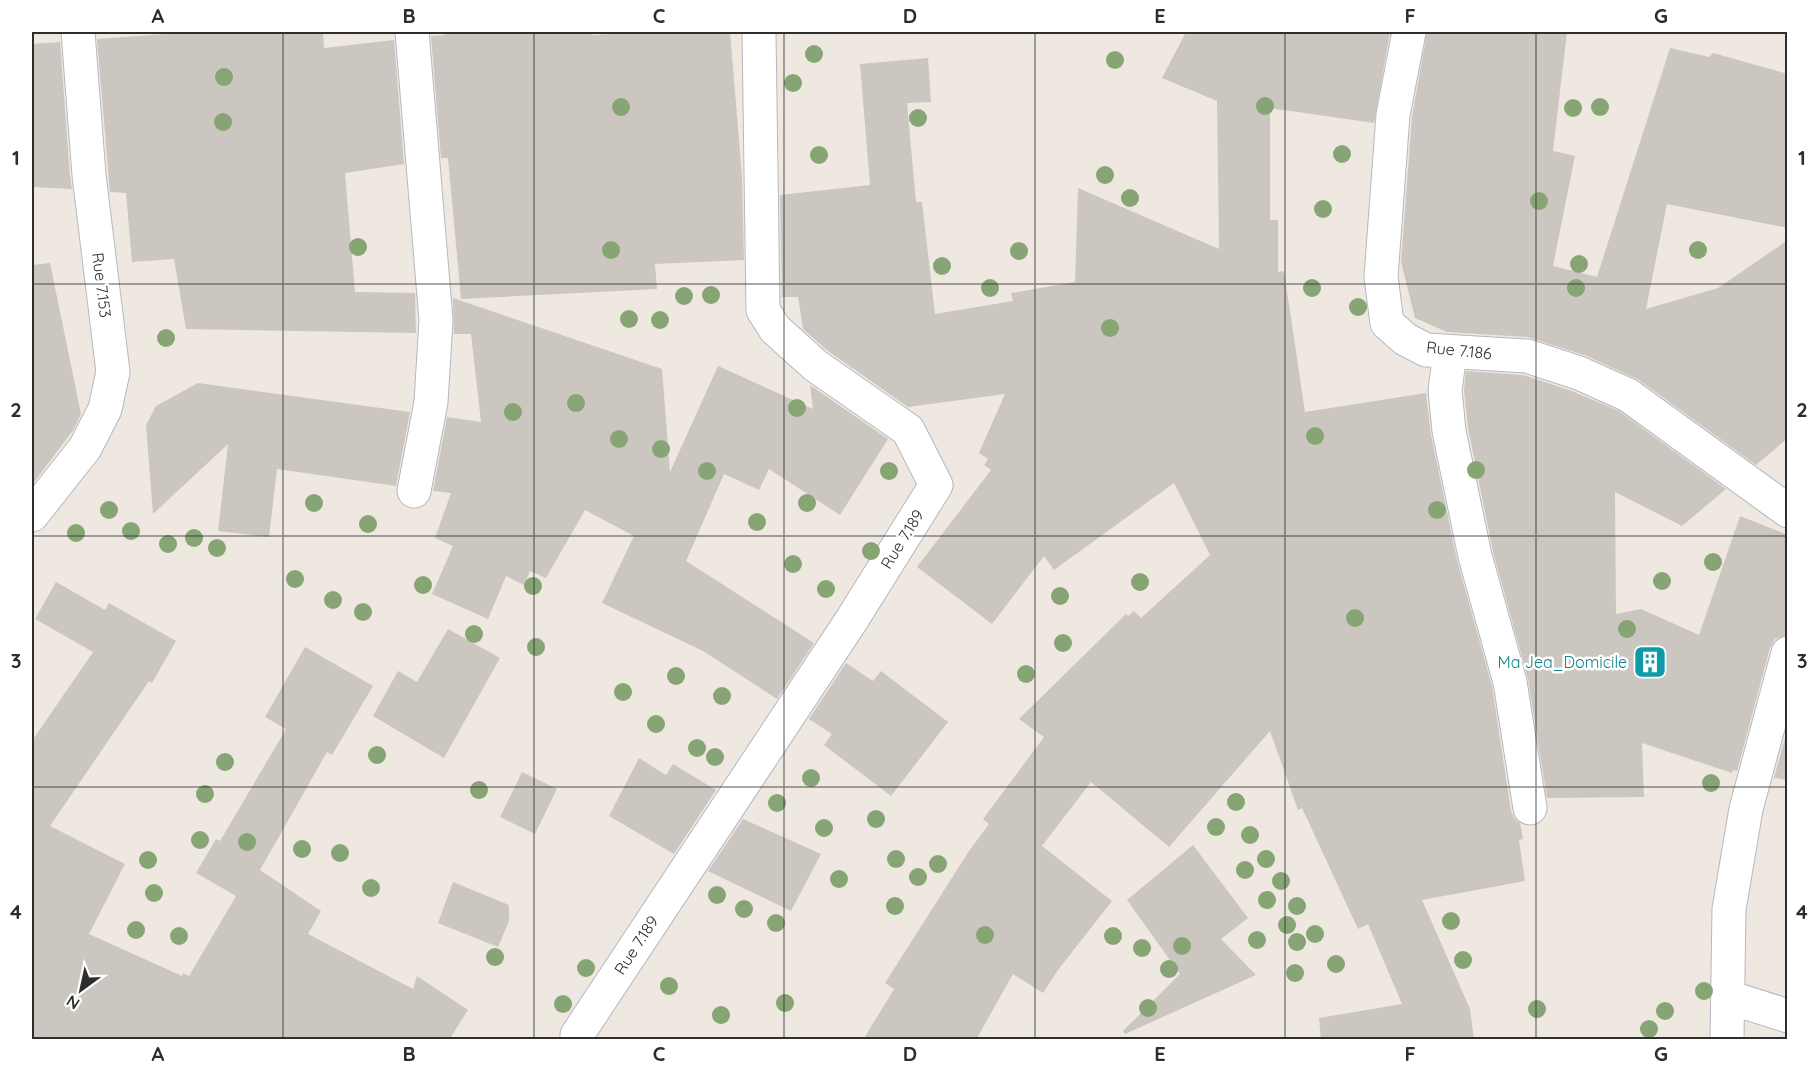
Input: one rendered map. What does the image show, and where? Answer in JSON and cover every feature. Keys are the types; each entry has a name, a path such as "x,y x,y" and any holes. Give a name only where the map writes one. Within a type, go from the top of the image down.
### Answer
{"street":[{"name":"Rue 7.153","path":"32,515 85,448 105,409 113,372 89,175 78,32"},
{"path":"412,32 436,320 431,402 414,491"},
{"name":"Rue 7.189","path":"577,1035 844,630 936,485 908,429 816,366 775,329 763,310 759,32"},
{"name":"Rue 7.186","path":"1408,32 1393,115 1381,277 1388,323 1405,339 1426,350 1527,356 1580,373 1628,395 1788,511"},
{"path":"1450,353 1445,390 1449,431 1475,556 1510,682 1530,808"},
{"path":"1727,1040 1729,909 1744,820 1788,653"},
{"path":"1728,997 1788,1016"}],"building":[{"path":"193,32 323,32 324,48 394,40 404,164 345,173 355,292 415,293 416,333 186,329 174,259 132,262 126,193 110,192 97,39"},
{"path":"445,32 592,32 592,35 644,32 730,32 742,176 744,260 655,264 657,289 461,299 448,158 441,158 431,36 445,35"},
{"path":"1186,32 1390,32 1374,123 1270,108 1270,220 1278,220 1278,272 1284,271 1305,412 1426,393 1431,435 1457,560 1492,686 1511,811 1520,823 1523,839 1519,840 1525,881 1422,900 1470,1009 1474,1040 1321,1040 1319,1018 1402,1004 1368,924 1358,929 1302,808 1298,810 1270,731 1169,847 1091,782 1042,846 1112,901 1058,970 1043,993 1013,974 976,1040 863,1040 894,989 885,983 969,851 989,824 983,819 1044,737 1019,719 1126,614 1128,616 1134,611 1141,618 1210,555 1174,483 1054,570 1044,556 992,624 917,567 991,470 984,465 988,459 979,453 1005,394 908,407 828,351 803,329 798,297 782,297 780,195 870,185 860,64 928,58 931,102 907,103 916,202 922,202 935,314 1013,301 1011,293 1075,282 1078,188 1219,249 1217,101 1162,78"},
{"path":"1427,32 1567,32 1553,151 1575,156 1553,266 1597,277 1670,48 1709,57 1713,53 1788,74 1788,228 1667,204 1646,309 1718,288 1788,240 1788,438 1756,465 1639,380 1587,356 1528,337 1447,332 1415,318 1401,262 1412,117"},
{"path":"60,42 72,189 32,187 32,44"},
{"path":"50,263 81,414 74,429 32,485 32,265"},
{"path":"453,298 662,369 670,472 718,366 813,409 810,385 888,439 840,515 769,469 759,490 724,474 686,561 814,643 777,699 703,651 602,603 634,536 585,510 546,578 530,571 524,585 506,576 488,619 432,594 453,546 435,538 451,493 433,491 447,417 481,422 471,334 454,334"},
{"path":"1466,371 1523,375 1572,391 1619,411 1726,489 1682,526 1615,492 1616,614 1641,609 1699,635 1740,516 1788,535 1788,635 1775,639 1770,648 1737,771 1733,770 1732,773 1642,743 1644,797 1547,798 1528,679 1493,552 1468,428 1464,390"},
{"path":"198,383 410,412 396,486 277,469 269,537 218,531 228,444 153,514 146,425 156,406"},
{"path":"56,582 105,610 109,603 176,641 152,683 149,681 50,826 125,864 89,934 182,976 183,973 189,976 236,896 196,873 216,839 220,841 286,729 265,717 305,647 373,686 332,755 327,752 260,870 321,911 308,934 413,989 417,976 468,1010 449,1040 32,1040 32,741 93,652 35,619"},
{"path":"448,629 500,658 444,758 373,716 398,671 417,682"},
{"path":"846,663 873,681 881,671 948,722 891,796 824,745 832,734 809,719"},
{"path":"1788,727 1788,780 1774,778"},
{"path":"639,758 666,775 673,764 716,790 674,854 609,816"},
{"path":"522,772 557,789 535,834 500,817"},
{"path":"743,819 821,854 791,911 708,871"},
{"path":"1193,845 1248,918 1221,939 1256,975 1125,1034 1123,1031 1180,974 1127,900"},
{"path":"453,882 509,905 509,921 498,947 438,923"}],"place":[{"name":"Ma Jea_Domicile","path":"1650,662"}]}
